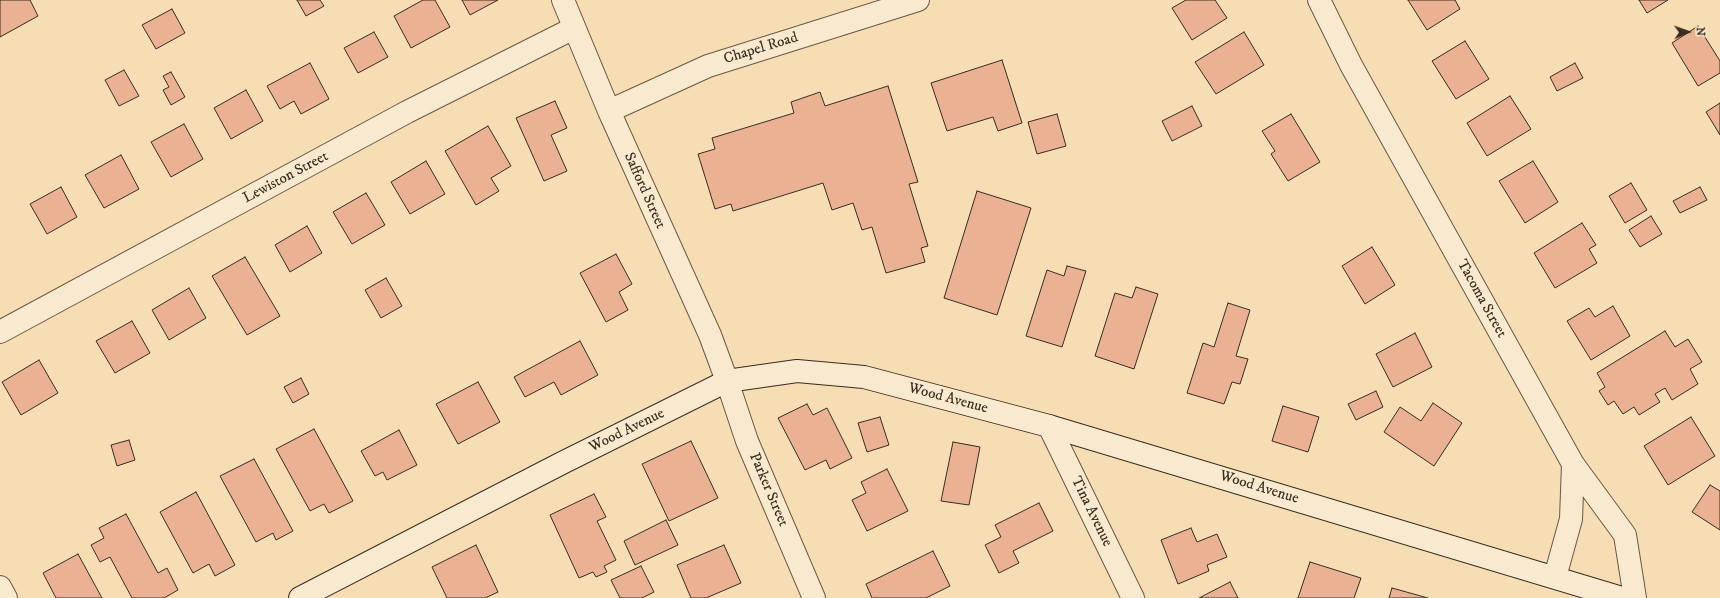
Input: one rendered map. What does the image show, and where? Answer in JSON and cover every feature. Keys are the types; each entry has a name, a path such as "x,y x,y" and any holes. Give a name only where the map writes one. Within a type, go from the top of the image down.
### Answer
{"street":[{"name":"Safford Street","path":"563,0 609,111 710,335 727,381"},
{"name":"Chapel Road","path":"609,111 708,66 918,0"},
{"name":"Tacoma Street","path":"1319,0 1350,64 1573,464 1625,535 1635,598"},
{"name":"Lewiston Street","path":"0,332 407,112 574,28"},
{"name":"Wood Avenue","path":"313,595 564,462 727,381 796,371 864,378 1049,426 1622,598"},
{"name":"Parker Street","path":"727,381 747,441 814,598"},
{"name":"Tina Avenue","path":"1049,426 1133,598"},
{"path":"1555,577 1571,519 1573,464"},
{"path":"0,587 6,598"}],"building":[{"path":"0,0 30,0 38,16 0,37"},
{"path":"297,0 320,0 324,6 306,16"},
{"path":"423,0 435,0 450,27 411,48 394,16"},
{"path":"462,0 498,0 470,15"},
{"path":"1186,0 1215,0 1227,18 1192,40 1172,8"},
{"path":"1408,0 1455,0 1460,9 1427,30"},
{"path":"1639,0 1668,0 1647,13"},
{"path":"172,9 185,33 156,49 142,25"},
{"path":"1698,26 1720,61 1720,73 1698,86 1672,43"},
{"path":"374,32 388,57 358,73 344,48"},
{"path":"1244,32 1264,65 1216,94 1195,62"},
{"path":"1465,41 1489,79 1456,99 1432,61"},
{"path":"1002,60 1022,123 998,131 993,117 947,131 931,83"},
{"path":"310,63 329,99 301,114 294,101 280,109 267,86"},
{"path":"1575,63 1583,78 1557,91 1550,77"},
{"path":"124,70 139,96 119,106 105,80"},
{"path":"171,72 185,97 171,105 163,90 169,87 163,76"},
{"path":"888,86 918,182 909,184 928,246 921,248 925,262 886,273 872,227 862,230 853,203 832,210 823,183 733,211 731,204 715,209 698,154 715,149 712,138 794,113 791,102 820,92 825,106"},
{"path":"246,90 263,121 231,139 214,108"},
{"path":"1510,96 1531,129 1487,156 1467,123"},
{"path":"555,101 567,128 551,135 567,171 544,181 516,118"},
{"path":"1720,103 1720,135 1706,112"},
{"path":"1192,106 1202,126 1172,141 1162,121"},
{"path":"1057,114 1066,146 1037,154 1028,122"},
{"path":"1291,114 1320,162 1288,181 1271,154 1275,151 1262,131"},
{"path":"184,124 203,159 171,177 151,142"},
{"path":"488,126 511,166 491,178 499,191 476,205 445,151"},
{"path":"121,155 139,189 104,208 85,175"},
{"path":"426,161 445,194 410,214 391,182"},
{"path":"1533,161 1558,202 1525,223 1499,181"},
{"path":"1631,183 1647,210 1625,223 1609,196"},
{"path":"61,187 77,217 47,234 30,204"},
{"path":"1700,187 1707,200 1680,213 1673,201"},
{"path":"977,191 1031,208 997,315 944,298"},
{"path":"366,193 385,225 352,244 333,212"},
{"path":"1651,216 1662,234 1640,247 1629,230"},
{"path":"1582,223 1596,245 1589,249 1597,263 1555,288 1534,253"},
{"path":"307,226 322,253 290,272 275,245"},
{"path":"1372,247 1395,285 1365,304 1342,266"},
{"path":"616,254 632,284 619,292 628,310 606,322 580,273"},
{"path":"245,257 280,316 247,335 212,276"},
{"path":"1067,266 1086,271 1062,347 1026,336 1047,270 1064,276"},
{"path":"386,278 402,306 381,318 365,290"},
{"path":"1136,287 1158,294 1134,369 1095,356 1115,293 1132,298"},
{"path":"189,288 206,318 169,340 152,310"},
{"path":"1228,303 1250,310 1236,356 1248,359 1240,384 1232,382 1224,404 1187,393 1203,343 1214,347"},
{"path":"1613,306 1630,336 1591,360 1567,321 1589,308 1595,317"},
{"path":"132,321 150,353 115,373 96,341"},
{"path":"1665,331 1675,347 1688,339 1702,362 1690,369 1698,384 1672,400 1665,388 1655,394 1660,402 1639,415 1634,407 1623,414 1614,401 1608,405 1599,391 1605,387 1597,373"},
{"path":"1415,333 1432,367 1393,387 1376,354"},
{"path":"580,341 598,375 561,395 554,382 525,397 514,377"},
{"path":"39,360 58,393 21,415 2,382"},
{"path":"301,378 309,394 293,403 284,387"},
{"path":"478,382 500,422 458,444 436,404"},
{"path":"1376,391 1383,407 1356,420 1348,404"},
{"path":"1433,403 1462,423 1434,466 1384,432 1400,407 1421,421"},
{"path":"807,404 813,415 827,408 852,458 830,469 826,460 805,470 778,418"},
{"path":"1283,406 1319,417 1308,452 1272,441"},
{"path":"880,417 889,445 867,452 858,423"},
{"path":"1691,417 1715,456 1668,485 1644,446"},
{"path":"314,429 353,501 329,513 324,504 310,511 276,449"},
{"path":"399,430 417,465 387,480 383,472 375,476 361,451"},
{"path":"129,440 135,460 117,466 111,445"},
{"path":"691,441 718,498 669,521 642,464"},
{"path":"953,442 980,447 969,505 941,501"},
{"path":"254,459 293,531 276,540 273,533 256,542 220,476"},
{"path":"887,469 908,511 867,531 852,500 866,493 861,482"},
{"path":"1710,485 1720,491 1720,530 1692,512"},
{"path":"196,492 235,565 215,576 209,564 193,573 160,512"},
{"path":"594,494 606,517 597,521 616,560 604,566 607,572 596,577 593,572 579,578 550,515"},
{"path":"1039,503 1053,531 1013,551 1019,563 999,573 985,545 1001,537 995,525"},
{"path":"126,514 158,573 167,568 178,590 164,598 132,598 110,557 100,562 91,545 104,538 99,528"},
{"path":"666,520 678,545 635,565 624,541"},
{"path":"1191,528 1197,542 1217,534 1227,557 1207,565 1209,571 1178,584 1161,540"},
{"path":"476,545 498,592 485,598 447,598 432,567"},
{"path":"724,545 741,583 706,598 691,598 677,565"},
{"path":"933,551 950,586 926,598 872,598 866,584"},
{"path":"78,554 102,598 56,598 43,573"},
{"path":"1310,562 1361,578 1354,598 1298,598"},
{"path":"641,566 654,592 642,598 620,598 611,580"},
{"path":"1230,582 1238,598 1199,598"},
{"path":"1392,588 1428,598 1389,598"}]}
